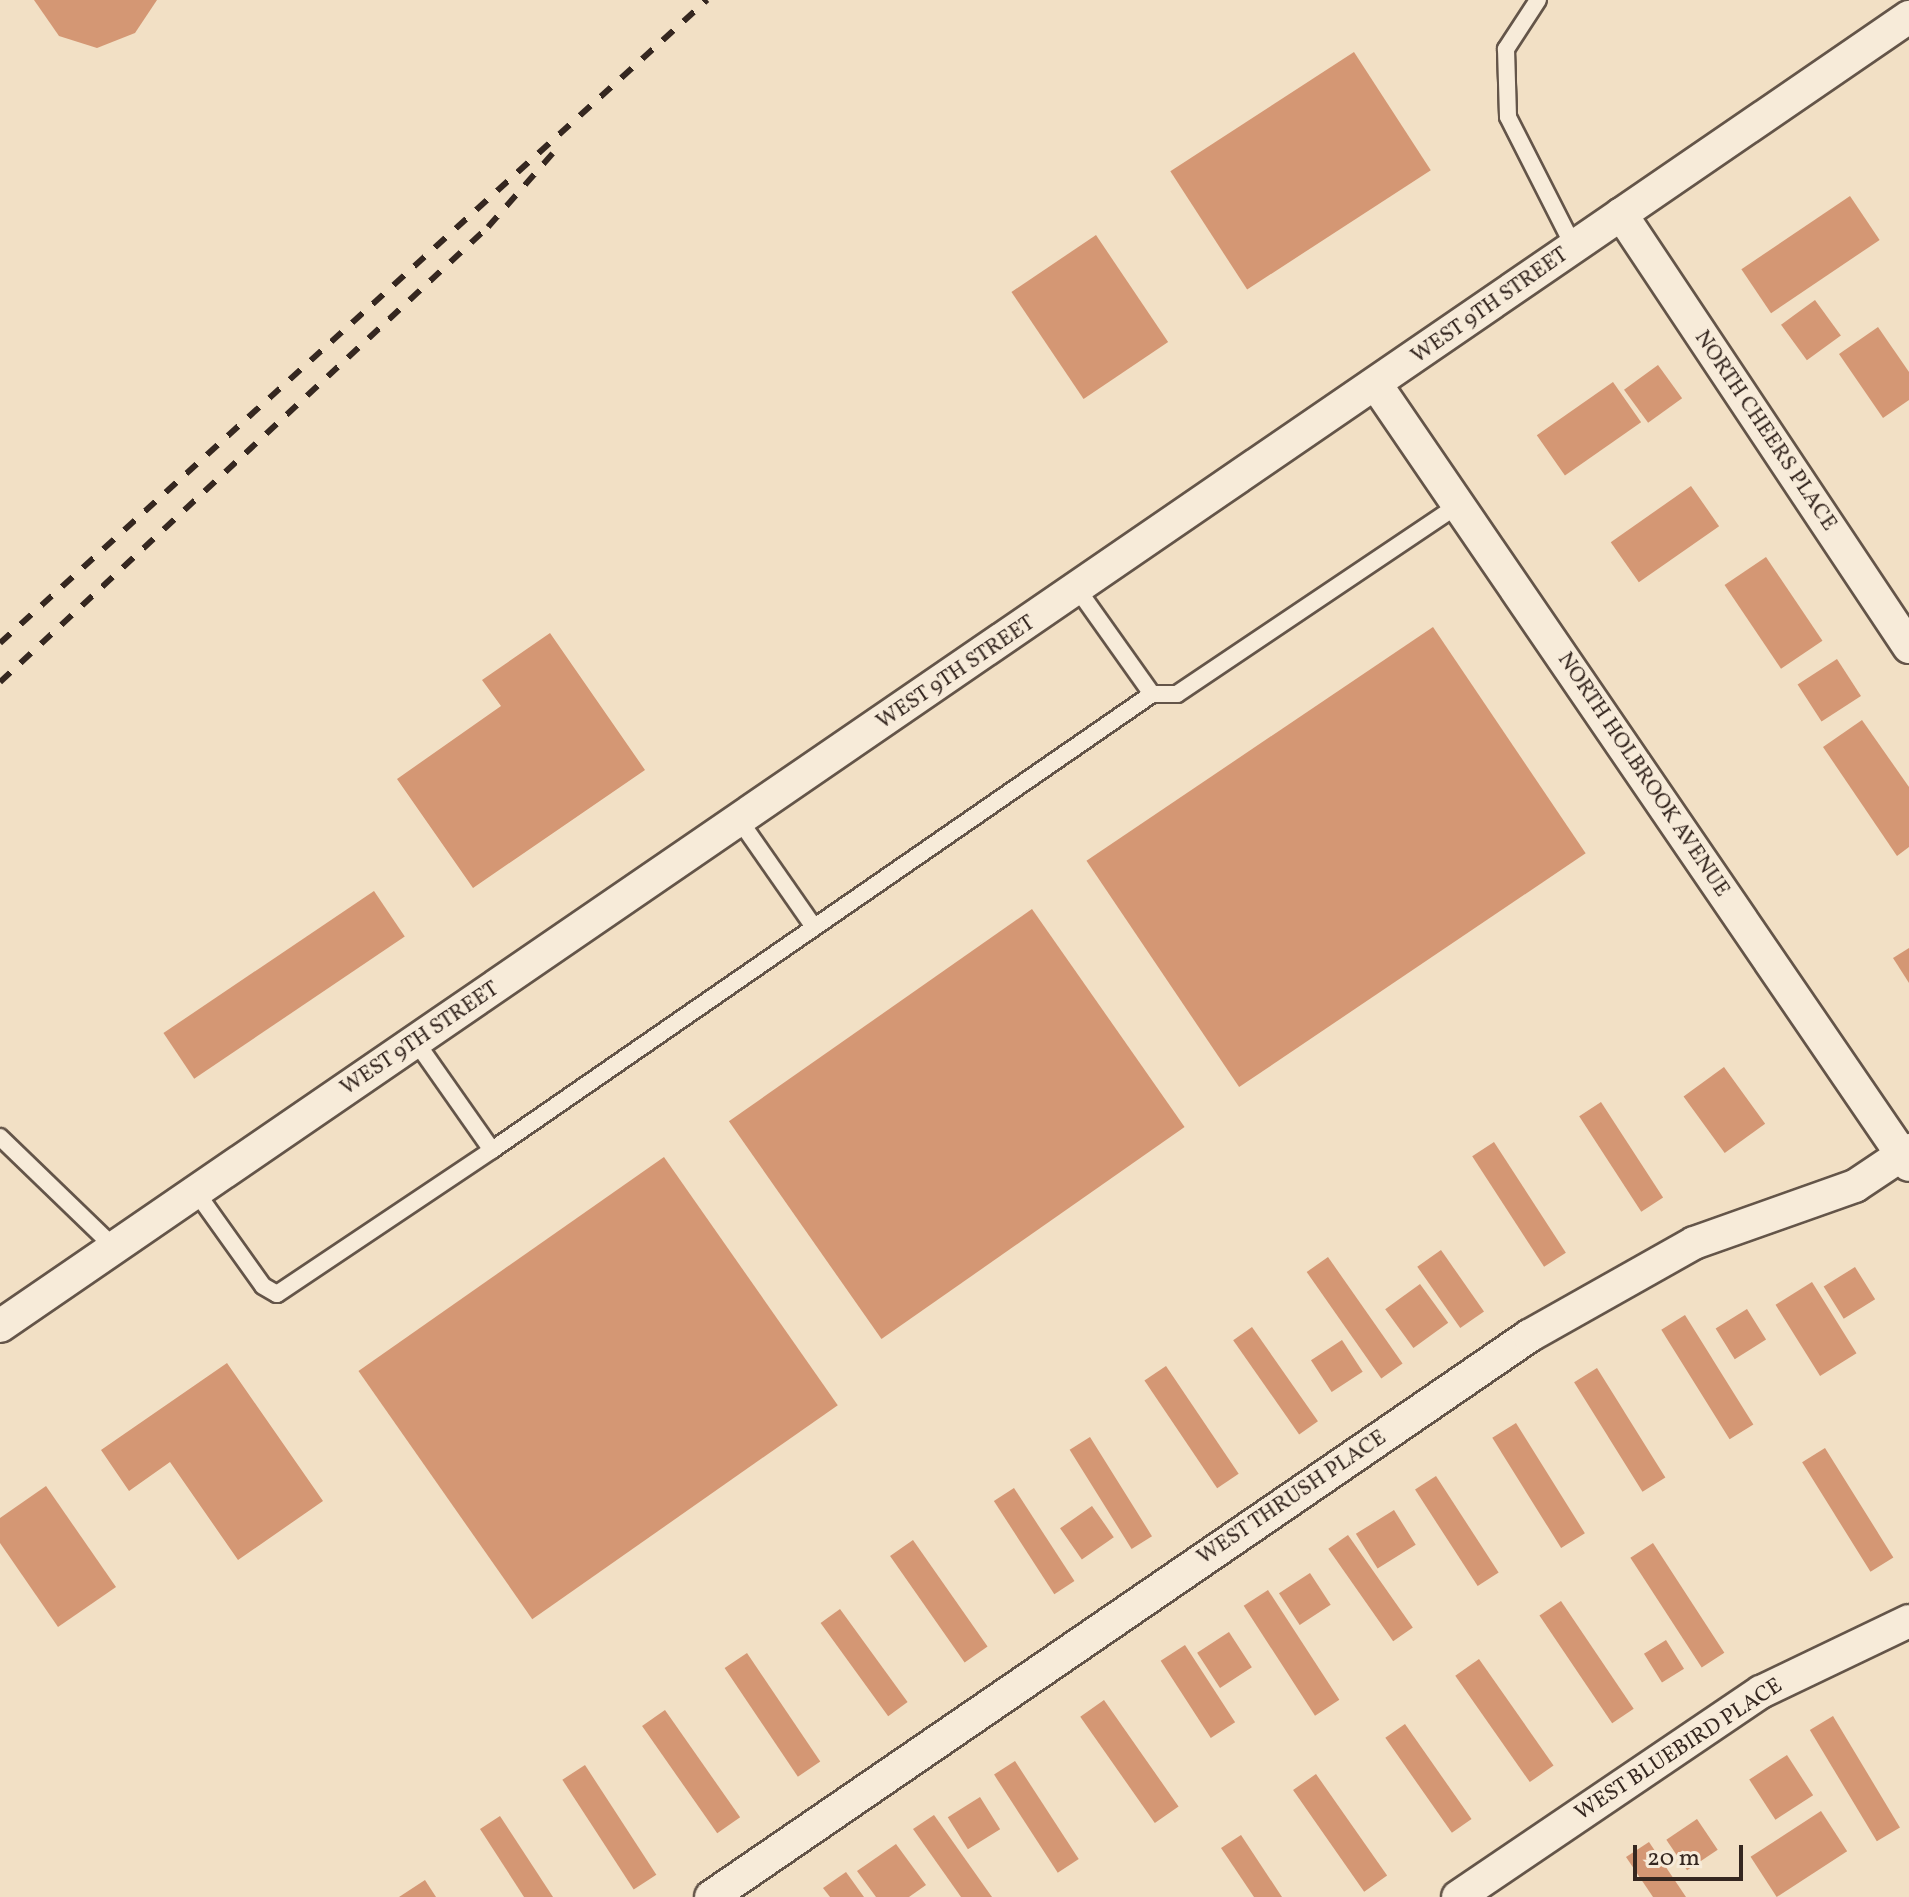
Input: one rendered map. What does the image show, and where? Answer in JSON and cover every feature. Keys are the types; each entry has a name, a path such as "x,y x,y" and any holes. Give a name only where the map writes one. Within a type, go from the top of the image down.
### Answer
{"street":[{"name":"WEST 9TH STREET","path":"0,1326 1377,386 1909,17"},
{"name":"NORTH CHEERS PLACE","path":"1621,214 1909,647"},
{"name":"NORTH HOLBROOK AVENUE","path":"1377,386 1907,1157"},
{"name":"WEST THRUSH PLACE","path":"711,1897 1529,1336 1694,1243 1855,1186 1907,1157"},
{"name":"WEST BLUEBIRD PLACE","path":"1458,1897 1761,1692 1909,1621"}],"lane":[{"path":"1538,0 1506,49 1508,117 1574,247"},
{"path":"196,1192 263,1286 277,1294 492,1150 1152,694 1177,694 1458,505"},
{"path":"1078,590 1152,694"},
{"path":"740,821 814,927"},
{"path":"416,1042 492,1150"},
{"path":"0,1137 115,1248"}],"building":[{"path":"34,0 157,0 135,33 97,48 59,36"},
{"path":"1354,52 1431,170 1247,290 1170,171"},
{"path":"1850,196 1880,240 1771,313 1741,269"},
{"path":"1096,235 1168,342 1084,399 1011,292"},
{"path":"1815,300 1841,336 1807,360 1781,325"},
{"path":"1878,327 1909,372 1909,400 1883,418 1839,354"},
{"path":"1658,365 1682,398 1648,423 1624,390"},
{"path":"1613,382 1641,422 1565,475 1537,435"},
{"path":"1691,486 1719,526 1639,582 1611,542"},
{"path":"1766,557 1822,641 1781,669 1725,585"},
{"path":"1433,627 1586,853 1239,1087 1086,861"},
{"path":"550,633 645,770 473,888 397,779 501,706 482,680"},
{"path":"1837,659 1861,696 1822,721 1798,685"},
{"path":"1862,720 1909,787 1909,847 1897,856 1823,747"},
{"path":"374,891 405,937 194,1079 163,1033"},
{"path":"1032,909 1185,1127 881,1339 729,1121"},
{"path":"1909,948 1909,983 1893,958"},
{"path":"1724,1067 1765,1124 1725,1153 1684,1096"},
{"path":"1601,1102 1663,1198 1641,1212 1579,1116"},
{"path":"1494,1142 1566,1253 1544,1267 1472,1156"},
{"path":"664,1157 838,1405 532,1619 358,1371"},
{"path":"1441,1250 1484,1311 1460,1328 1417,1267"},
{"path":"1328,1257 1403,1363 1381,1378 1307,1272"},
{"path":"1855,1267 1875,1299 1844,1319 1824,1287"},
{"path":"1812,1282 1857,1353 1820,1376 1776,1305"},
{"path":"1420,1284 1448,1323 1413,1348 1385,1309"},
{"path":"1747,1309 1766,1340 1735,1359 1716,1329"},
{"path":"1685,1315 1753,1424 1730,1439 1661,1330"},
{"path":"1252,1327 1318,1421 1299,1434 1233,1340"},
{"path":"1342,1340 1363,1372 1332,1392 1311,1360"},
{"path":"227,1363 323,1501 238,1560 170,1462 129,1491 101,1450"},
{"path":"1166,1366 1239,1474 1217,1488 1144,1381"},
{"path":"1597,1368 1665,1477 1642,1492 1574,1382"},
{"path":"1516,1423 1585,1533 1561,1548 1492,1438"},
{"path":"1090,1437 1152,1536 1132,1549 1070,1450"},
{"path":"1825,1448 1893,1557 1870,1572 1802,1462"},
{"path":"1436,1476 1499,1572 1478,1586 1415,1490"},
{"path":"46,1486 116,1587 58,1627 0,1543 0,1518"},
{"path":"1014,1488 1074,1581 1054,1594 994,1501"},
{"path":"1092,1506 1114,1537 1082,1559 1060,1528"},
{"path":"1394,1510 1416,1545 1378,1569 1356,1534"},
{"path":"1348,1535 1413,1628 1393,1641 1328,1549"},
{"path":"913,1540 988,1646 965,1663 890,1556"},
{"path":"1653,1543 1724,1653 1702,1668 1630,1558"},
{"path":"1310,1573 1331,1605 1300,1625 1279,1593"},
{"path":"1268,1590 1339,1700 1315,1716 1244,1606"},
{"path":"1561,1601 1634,1709 1612,1723 1539,1616"},
{"path":"840,1609 908,1702 888,1716 821,1623"},
{"path":"1229,1632 1252,1667 1220,1688 1197,1653"},
{"path":"1666,1640 1684,1669 1662,1683 1644,1654"},
{"path":"1185,1645 1235,1722 1211,1738 1161,1661"},
{"path":"747,1653 820,1762 798,1777 725,1668"},
{"path":"1479,1659 1554,1765 1530,1782 1455,1676"},
{"path":"1104,1700 1179,1806 1155,1823 1080,1717"},
{"path":"665,1710 740,1817 717,1833 642,1726"},
{"path":"1833,1716 1900,1827 1877,1841 1810,1730"},
{"path":"1405,1724 1472,1819 1452,1833 1385,1738"},
{"path":"1787,1755 1813,1795 1775,1820 1749,1780"},
{"path":"1015,1761 1079,1859 1058,1873 994,1775"},
{"path":"585,1765 656,1875 634,1890 562,1780"},
{"path":"1316,1774 1387,1876 1364,1892 1293,1790"},
{"path":"980,1797 1000,1829 968,1849 948,1817"},
{"path":"1821,1811 1847,1851 1777,1897 1751,1857"},
{"path":"934,1815 992,1897 961,1897 913,1829"},
{"path":"500,1816 553,1897 524,1897 480,1829"},
{"path":"1697,1819 1718,1850 1687,1870 1666,1840"},
{"path":"1241,1835 1282,1897 1254,1897 1221,1848"},
{"path":"1649,1842 1686,1897 1653,1897 1626,1857"},
{"path":"896,1844 926,1885 909,1897 876,1897 857,1871"},
{"path":"846,1872 864,1897 830,1897 823,1888"},
{"path":"425,1880 436,1897 399,1897"}],"railway":[{"path":"0,643 707,0"},
{"path":"0,682 488,227 553,153"}]}
